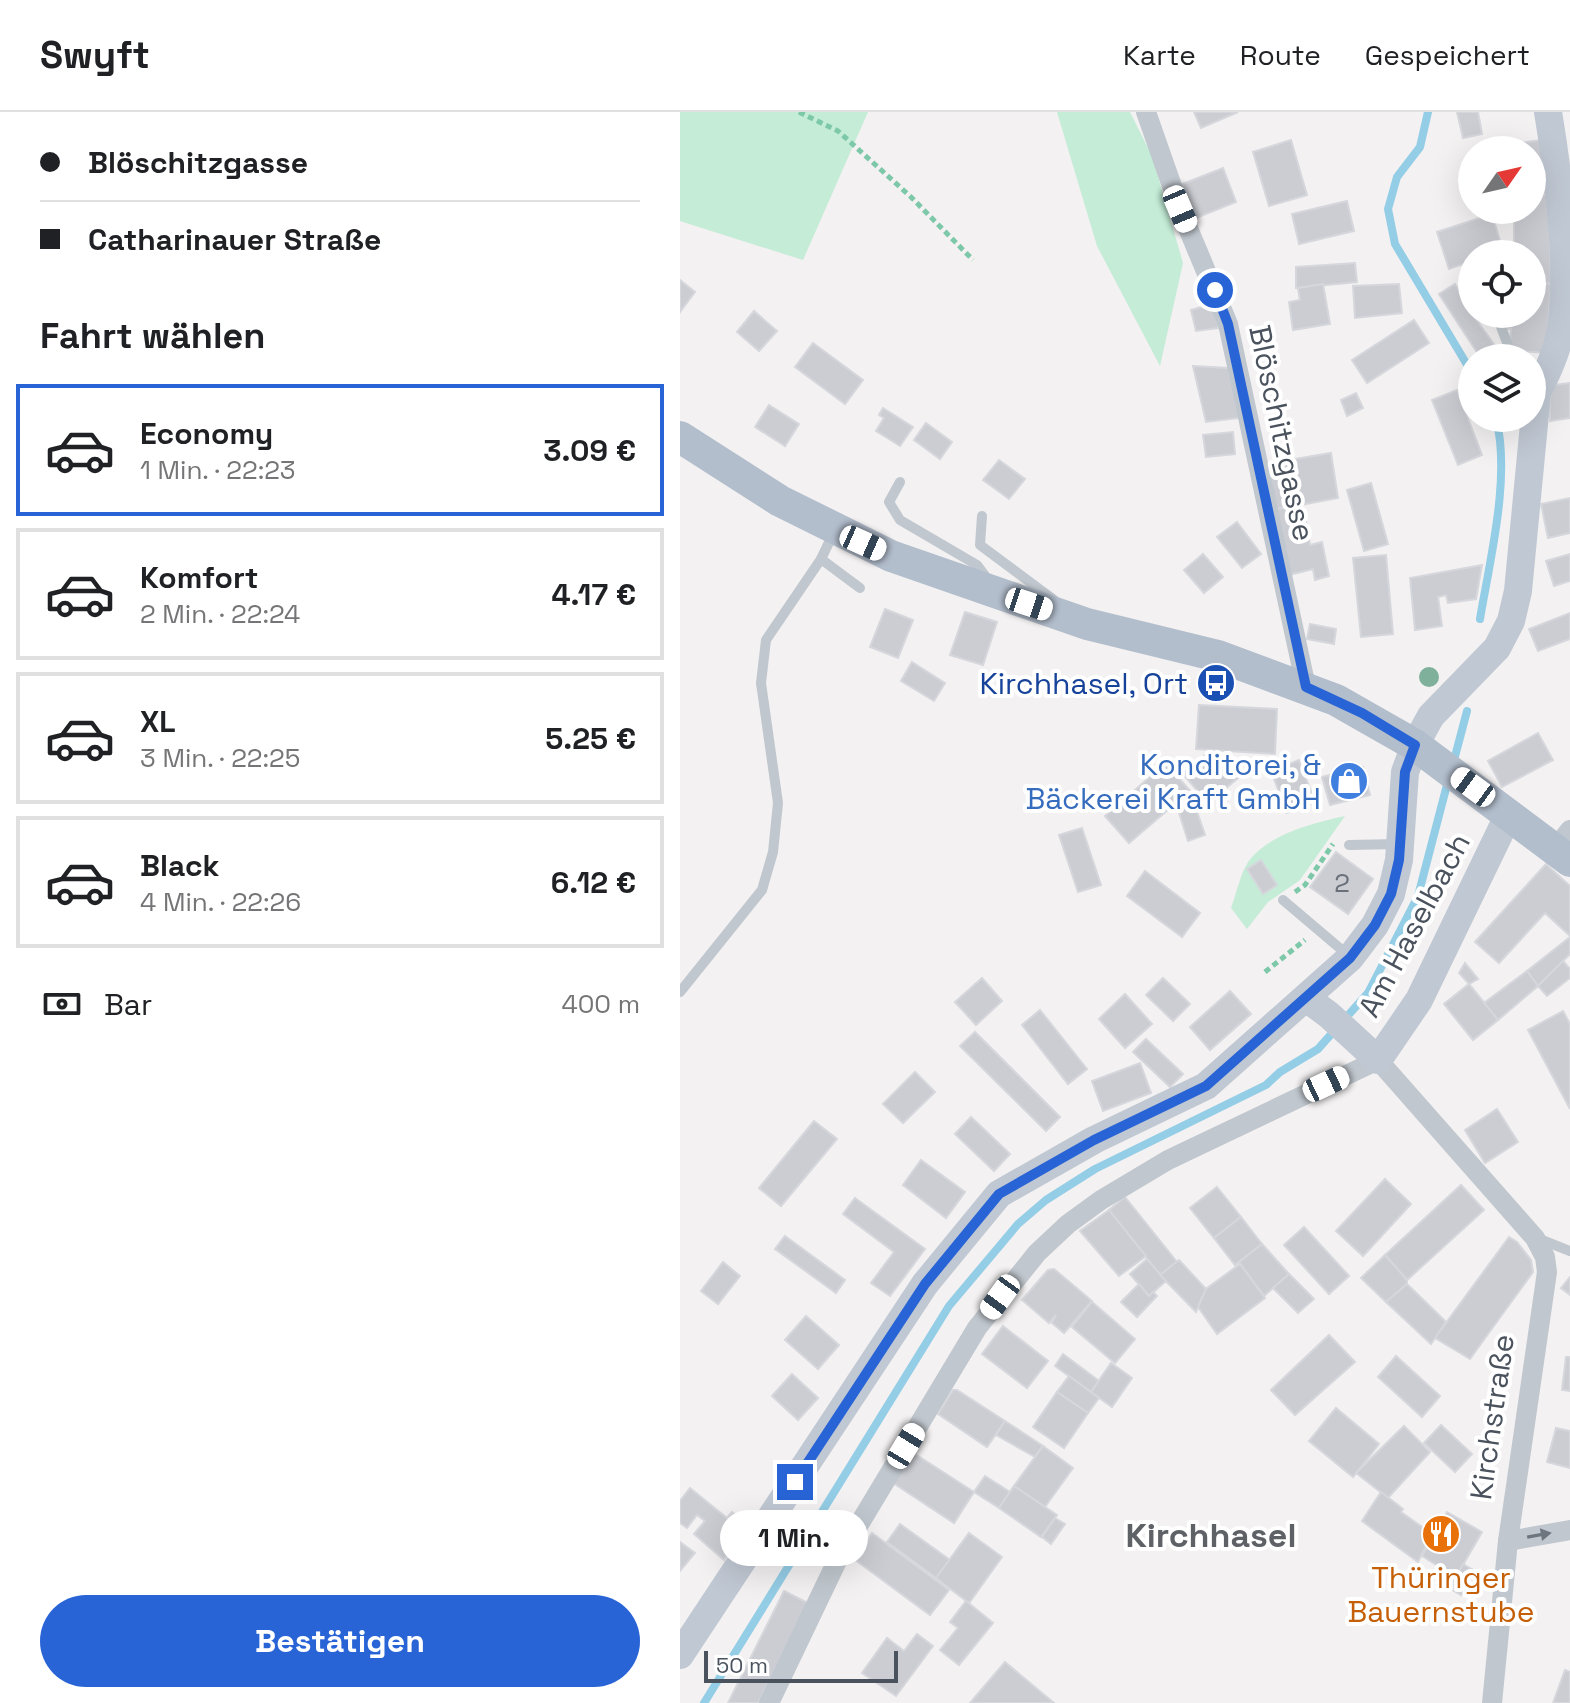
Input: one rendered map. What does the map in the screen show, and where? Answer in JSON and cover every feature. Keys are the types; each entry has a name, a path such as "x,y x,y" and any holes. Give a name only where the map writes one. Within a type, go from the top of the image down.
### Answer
{"main road":[{"path":"680,437 780,501 828,545 891,556 1087,624 1218,656 1306,687 1362,713 1427,754 1509,814 1565,847"}],"street":[{"name":"Blöschitzgasse","path":"1146,112 1180,209 1228,324 1306,687"},
{"path":"1546,375 1561,330 1566,280 1556,163 1548,112"},
{"path":"680,1655 925,1284 999,1194 1094,1140 1206,1086 1350,958 1375,925 1391,894 1399,860 1405,772 1427,754 1431,716 1497,648 1511,621 1518,591 1532,432"},
{"name":"Am Haselbach","path":"769,1703 837,1561 977,1328 1037,1253 1068,1224 1101,1200 1168,1160 1378,1060 1419,1000 1509,814"},
{"name":"Kirchstraße","path":"1306,998 1378,1060 1535,1238 1545,1257 1547,1272 1508,1541 1492,1703"},
{"path":"1508,1541 1570,1530"}],"lane":[{"path":"900,482 889,502 900,520 977,565 1000,595"},
{"path":"982,516 980,545 1087,624"},
{"path":"680,992 762,890 773,852 778,803 761,683 766,640 828,545 860,588"},
{"path":"1349,845 1400,844"},
{"path":"1283,900 1350,958"},
{"name":"Kirchstraße","path":"1535,1238 1570,1251"}],"path":[{"path":"799,112 838,131 911,197 973,260"},
{"path":"1283,900 1305,885 1335,842 1349,845"},
{"path":"1265,972 1318,930"}],"green space":[{"path":"680,112 868,112 803,260 680,221"},
{"path":"1057,112 1130,112 1152,156 1183,263 1160,366 1097,246"},
{"path":"1345,816 1300,880 1268,902 1247,929 1231,908 1242,874 1253,856 1284,835 1308,825"}],"building":[{"path":"1194,112 1238,112 1201,128"},
{"path":"1457,112 1478,112 1482,134 1463,136"},
{"path":"1291,140 1307,195 1269,206 1253,152"},
{"path":"1223,168 1236,202 1196,218 1182,184"},
{"path":"1546,194 1549,194 1551,284 1546,283 1546,240 1514,240 1514,224 1546,224"},
{"path":"1347,201 1354,231 1299,244 1292,214"},
{"path":"1461,224 1495,224 1500,240 1458,240 1458,266 1449,269 1437,232"},
{"path":"1355,263 1357,282 1296,288 1296,267"},
{"path":"680,280 695,292 680,312"},
{"path":"1546,283 1551,284 1546,353 1546,344 1510,344 1511,329 1507,329 1546,328"},
{"path":"1323,284 1330,324 1293,330 1289,302 1300,300 1298,288"},
{"path":"1399,284 1402,313 1355,318 1353,286"},
{"path":"1455,284 1458,289 1458,323 1439,294"},
{"path":"1212,304 1219,328 1196,331 1191,310"},
{"path":"754,311 777,331 759,351 737,332"},
{"path":"1414,320 1429,343 1367,383 1352,360"},
{"path":"1461,328 1482,328 1494,344 1472,344"},
{"path":"813,343 863,380 845,404 795,367"},
{"path":"1193,366 1228,368 1239,418 1206,422"},
{"path":"1570,383 1570,418 1550,421 1550,398 1555,385"},
{"path":"1457,390 1458,432 1473,432 1482,455 1458,465 1432,400"},
{"path":"1356,393 1363,408 1347,416 1341,400"},
{"path":"769,405 799,424 785,446 755,427"},
{"path":"883,408 913,427 900,446 876,431 884,418 879,415"},
{"path":"926,423 952,442 940,459 914,440"},
{"path":"1233,432 1235,454 1206,457 1203,435"},
{"path":"1331,453 1338,498 1274,510 1265,464"},
{"path":"999,460 1025,479 1009,499 983,480"},
{"path":"1371,483 1388,544 1364,551 1347,490"},
{"path":"1570,498 1570,533 1548,538 1541,504"},
{"path":"1293,506 1295,518 1305,516 1310,545 1322,542 1329,576 1315,580 1313,569 1289,575 1277,509"},
{"path":"1237,522 1261,554 1242,568 1217,537"},
{"path":"1203,554 1223,577 1204,593 1184,570"},
{"path":"1570,554 1570,581 1554,586 1546,561"},
{"path":"1386,555 1393,634 1361,637 1353,558"},
{"path":"1482,565 1476,599 1448,603 1446,595 1438,597 1442,626 1415,630 1410,578"},
{"path":"885,609 913,620 898,658 870,647"},
{"path":"965,612 997,622 983,665 950,655"},
{"path":"1570,613 1570,639 1538,651 1529,629"},
{"path":"1310,624 1336,629 1334,644 1307,639"},
{"path":"912,662 945,683 934,701 901,681"},
{"path":"1199,705 1277,709 1275,754 1196,749"},
{"path":"1538,733 1553,760 1502,787 1488,761"},
{"path":"1215,750 1238,778 1208,803 1183,774"},
{"path":"1299,760 1315,802 1287,813 1271,771"},
{"path":"1166,763 1190,791 1129,843 1105,816"},
{"path":"1363,767 1370,795 1330,805 1322,777"},
{"path":"1190,791 1205,835 1188,841 1176,803"},
{"path":"1082,828 1101,885 1078,892 1059,835"},
{"path":"1336,852 1373,879 1348,914 1310,887"},
{"path":"1261,860 1277,885 1263,894 1247,869"},
{"path":"1546,864 1570,886 1570,936 1545,913 1499,963 1475,942"},
{"path":"1145,871 1200,913 1182,937 1127,896"},
{"path":"1570,937 1570,954 1538,986 1527,971"},
{"path":"1563,961 1570,969 1570,978 1547,996 1538,986"},
{"path":"1465,963 1478,979 1469,984 1459,973"},
{"path":"1527,971 1538,986 1498,1020 1484,1003"},
{"path":"982,978 1002,1001 976,1025 955,1002"},
{"path":"1163,978 1190,1004 1173,1021 1146,995"},
{"path":"1469,984 1498,1020 1473,1040 1444,1004"},
{"path":"1230,991 1251,1014 1210,1050 1190,1027"},
{"path":"1125,994 1152,1024 1125,1048 1099,1019"},
{"path":"1040,1010 1087,1069 1068,1084 1022,1025"},
{"path":"1563,1011 1570,1024 1570,1109 1528,1030"},
{"path":"975,1032 1060,1117 1046,1131 960,1046"},
{"path":"1146,1039 1183,1074 1170,1087 1133,1052"},
{"path":"1140,1063 1151,1093 1103,1111 1092,1081"},
{"path":"915,1072 935,1092 903,1123 883,1104"},
{"path":"1497,1109 1518,1142 1485,1163 1465,1130"},
{"path":"971,1117 1010,1154 994,1171 955,1134"},
{"path":"814,1121 837,1139 781,1206 759,1188"},
{"path":"921,1160 965,1192 946,1218 903,1185"},
{"path":"1385,1179 1411,1204 1363,1256 1336,1231"},
{"path":"1461,1185 1484,1210 1407,1280 1385,1255"},
{"path":"1217,1187 1241,1217 1214,1238 1190,1208"},
{"path":"1125,1197 1177,1262 1160,1275 1109,1210"},
{"path":"855,1198 925,1249 890,1296 871,1283 894,1252 843,1214"},
{"path":"1109,1210 1146,1256 1119,1276 1080,1231"},
{"path":"1241,1217 1262,1244 1235,1265 1214,1238"},
{"path":"1304,1227 1349,1276 1329,1294 1284,1245"},
{"path":"785,1236 845,1280 836,1293 775,1249"},
{"path":"1509,1237 1531,1260 1533,1272 1470,1359 1435,1338"},
{"path":"1262,1244 1289,1274 1264,1296 1239,1262"},
{"path":"1385,1255 1407,1280 1407,1284 1386,1302 1361,1278"},
{"path":"1147,1259 1166,1281 1149,1296 1130,1274"},
{"path":"1179,1260 1206,1289 1196,1312 1160,1275"},
{"path":"723,1262 740,1276 718,1304 701,1291"},
{"path":"1240,1264 1265,1298 1217,1334 1198,1307 1206,1289"},
{"path":"1054,1269 1092,1301 1064,1333 1052,1323 1056,1315 1049,1323 1022,1300 1048,1270"},
{"path":"1289,1274 1314,1299 1298,1313 1273,1288"},
{"path":"1570,1277 1570,1295 1561,1288"},
{"path":"1139,1284 1149,1296 1153,1292 1157,1296 1137,1317 1121,1302"},
{"path":"1407,1284 1446,1322 1431,1344 1386,1302"},
{"path":"1092,1302 1135,1339 1115,1363 1072,1327"},
{"path":"806,1316 839,1345 818,1369 785,1340"},
{"path":"1003,1326 1048,1361 1027,1388 982,1354"},
{"path":"1329,1335 1355,1362 1295,1415 1271,1390"},
{"path":"1063,1354 1099,1381 1091,1392 1055,1366"},
{"path":"1396,1356 1440,1396 1422,1417 1378,1377"},
{"path":"1566,1357 1570,1357 1570,1391 1562,1390"},
{"path":"1111,1363 1132,1378 1112,1407 1091,1392"},
{"path":"792,1374 818,1398 798,1420 772,1396"},
{"path":"1069,1376 1099,1398 1088,1413 1057,1392"},
{"path":"953,1390 1005,1421 987,1447 938,1414"},
{"path":"1057,1392 1088,1413 1064,1448 1033,1427"},
{"path":"1336,1408 1379,1444 1353,1477 1309,1441"},
{"path":"1005,1421 1043,1446 1035,1457 996,1435"},
{"path":"1441,1425 1472,1454 1455,1472 1424,1443"},
{"path":"1404,1426 1430,1452 1388,1498 1356,1473"},
{"path":"1556,1428 1570,1431 1570,1468 1547,1462"},
{"path":"1043,1446 1073,1468 1045,1507 1014,1486"},
{"path":"912,1452 974,1492 954,1523 893,1483"},
{"path":"985,1476 1010,1492 999,1508 974,1492"},
{"path":"1014,1486 1057,1515 1041,1537 999,1508"},
{"path":"690,1488 727,1518 732,1512 749,1527 724,1560 694,1534 705,1521 697,1515 687,1528 680,1523 680,1501"},
{"path":"1381,1492 1403,1509 1401,1512 1432,1534 1418,1562 1362,1521"},
{"path":"1447,1512 1482,1532 1456,1577 1422,1556"},
{"path":"1055,1518 1065,1524 1051,1544 1042,1537"},
{"path":"900,1524 950,1560 936,1578 887,1542"},
{"path":"872,1533 949,1590 930,1615 854,1559"},
{"path":"969,1533 1002,1557 969,1603 936,1578"},
{"path":"680,1542 695,1553 680,1571"},
{"path":"1463,1564 1475,1571 1461,1595 1433,1578 1439,1566 1456,1577"},
{"path":"784,1591 808,1603 758,1703 728,1703"},
{"path":"966,1601 993,1623 959,1665 940,1650 958,1628 950,1622"},
{"path":"917,1634 933,1646 896,1696 862,1673 887,1638 904,1651"},
{"path":"1005,1662 1054,1703 970,1703"},
{"path":"1565,1670 1570,1672 1570,1703 1553,1703"}],"waterway":[{"path":"1428,112 1420,147 1397,177 1388,209 1395,244 1458,350"},
{"path":"1480,619 1500,492 1498,432"},
{"path":"1453,764 1467,711"},
{"path":"704,1703 949,1306 1018,1224 1046,1200 1095,1169 1266,1085 1280,1072 1318,1049 1368,993 1418,896 1448,781"}],"place":[{"name":"Kirchhasel, Ort","path":"1216,683"},
{"name":"Konditorei, & Bäckerei Kraft GmbH","path":"1349,781"},
{"name":"Thüringer Bauernstube","path":"1441,1534"}],"district":[{"name":"Kirchhasel","path":"1211,1535"}],"route":[{"path":"795,1482 925,1284 999,1194 1094,1140 1206,1086 1350,958 1375,925 1391,894 1399,860 1405,772 1415,745 1362,713 1306,687 1228,324 1215,290"}]}
